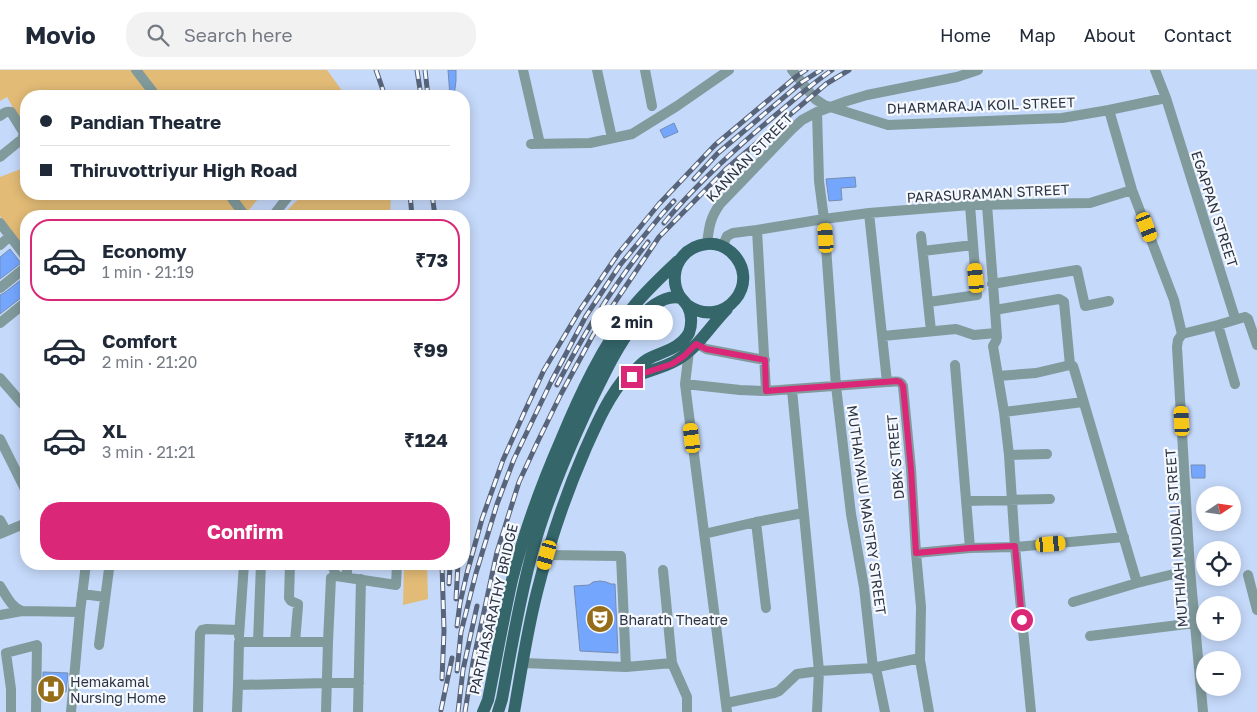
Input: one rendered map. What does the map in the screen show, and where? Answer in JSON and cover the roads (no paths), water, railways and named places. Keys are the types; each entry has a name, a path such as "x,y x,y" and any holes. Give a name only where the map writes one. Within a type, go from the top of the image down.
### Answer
{"main road":[{"path":"514,712 534,605 547,555 574,476 600,417 613,394 628,374 632,375 643,362 674,348 688,334 691,325 691,314 677,291 674,278 677,265 682,257 692,248 700,245 707,244 726,248 736,257 743,274 743,283 736,300 693,348 678,360 672,364 632,377 628,374"},
{"name":"PARTHASARATHY BRIDGE","path":"498,712 533,552 551,496 585,415 608,344 633,308 653,284 682,257"},
{"name":"PARTHASARATHY BRIDGE","path":"484,712 512,580 526,530 542,485 572,413 599,372 628,333 649,309 672,297 684,302"},
{"path":"684,302 699,312 708,313 729,306"}],"street":[{"path":"136,70 151,90"},
{"path":"523,70 536,144 590,143 632,134 729,70"},
{"path":"597,70 612,138"},
{"path":"645,70 652,106"},
{"name":"DHARMARAJA KOIL STREET","path":"792,70 815,99 824,105 888,125 1062,118 1166,98"},
{"name":"KANNAN STREET","path":"707,244 709,223 720,204 802,120 829,106 901,88 957,77 978,70"},
{"name":"EGAPPAN STREET","path":"1155,70 1166,98 1235,318 1245,317 1248,319 1257,345"},
{"path":"1109,110 1132,190 1174,300 1182,334 1218,326 1238,319"},
{"path":"0,116 4,112 11,112 20,127"},
{"name":"MUTHAIYALU MAISTRY STREET","path":"817,112 819,181 824,219 836,386 851,514 864,587 873,668 877,673 885,712"},
{"path":"0,157 20,140"},
{"name":"PARASURAMAN STREET","path":"722,246 729,234 842,216 970,205 1090,203 1132,190"},
{"path":"278,210 285,200"},
{"path":"929,302 978,295 970,205"},
{"path":"987,205 996,333 996,341 993,346 1009,456 1015,546 1031,712"},
{"path":"685,384 766,391 887,382 869,213"},
{"path":"0,223 20,250"},
{"path":"757,230 766,391"},
{"path":"0,245 10,236"},
{"path":"921,236 931,331"},
{"path":"923,251 973,245"},
{"path":"992,284 1077,270 1085,306 1109,301"},
{"path":"0,288 20,272"},
{"path":"995,310 1063,300 1070,366"},
{"path":"0,323 20,307"},
{"path":"1218,326 1235,384"},
{"path":"882,336 956,329 974,335 996,333"},
{"name":"MUTHIAH MUDALI STREET","path":"1182,334 1178,340 1177,347 1190,570 1203,712"},
{"path":"765,360 693,348 685,384 726,708 779,691 797,674 819,670 873,668 920,658"},
{"path":"955,365 970,548"},
{"path":"998,376 1036,373 1073,366 1137,583"},
{"path":"0,378 20,401"},
{"name":"DBK STREET","path":"887,382 899,382 903,386 911,469 920,607 920,658 929,712"},
{"path":"792,390 819,670 817,712"},
{"path":"1004,412 1083,402"},
{"path":"0,439 20,479"},
{"path":"1009,456 1048,454"},
{"path":"966,501 1050,498"},
{"path":"704,534 803,513"},
{"path":"0,520 3,533 20,526"},
{"path":"756,522 766,608"},
{"path":"916,553 1124,537"},
{"path":"547,555 621,556 626,666"},
{"path":"71,712 85,570"},
{"path":"100,645 109,570"},
{"path":"236,712 244,570"},
{"path":"258,642 261,570"},
{"path":"290,570 289,598 298,604 295,642"},
{"path":"326,712 332,570"},
{"path":"347,570 347,577"},
{"path":"333,577 347,577 396,585 397,570"},
{"path":"663,570 672,664 687,697 687,712"},
{"path":"1072,602 1190,570"},
{"path":"1248,575 1257,610"},
{"path":"358,712 361,579"},
{"path":"0,586 11,603 18,610 22,611"},
{"path":"82,594 105,598"},
{"path":"0,615 22,611 80,612"},
{"path":"1090,636 1195,623"},
{"path":"198,712 200,632 207,629 239,630"},
{"path":"239,642 328,642"},
{"path":"11,712 11,689 6,653 37,645 36,712"},
{"path":"523,663 626,666 672,664"},
{"path":"238,685 327,682 359,683"}],"railway":[{"path":"376,70 383,90"},
{"path":"417,70 420,90"},
{"path":"425,70 427,90"},
{"path":"470,562 482,519 503,460 544,370 580,310 618,254 659,204 715,145 806,70"},
{"path":"694,179 718,153 802,82 821,70"},
{"path":"664,223 690,193 733,152 804,91 832,70"},
{"path":"465,712 473,662 497,552 519,482 561,394 593,335 659,237 726,169 826,84 849,70"},
{"path":"411,200 411,210"},
{"path":"433,200 434,210"},
{"path":"457,671 461,632 476,573 497,504 514,459 551,382 586,316 620,265 674,201"},
{"path":"557,385 599,311 648,242"},
{"path":"442,570 444,631 442,679"},
{"path":"449,584 450,570"},
{"path":"456,599 458,570"},
{"path":"457,626 468,570"},
{"path":"458,712 463,670 477,606"},
{"path":"441,710 452,658"}],"place":[{"name":"Bharath Theatre","path":"600,619"},
{"name":"Hemakamal Nursing Home","path":"51,689"}]}
